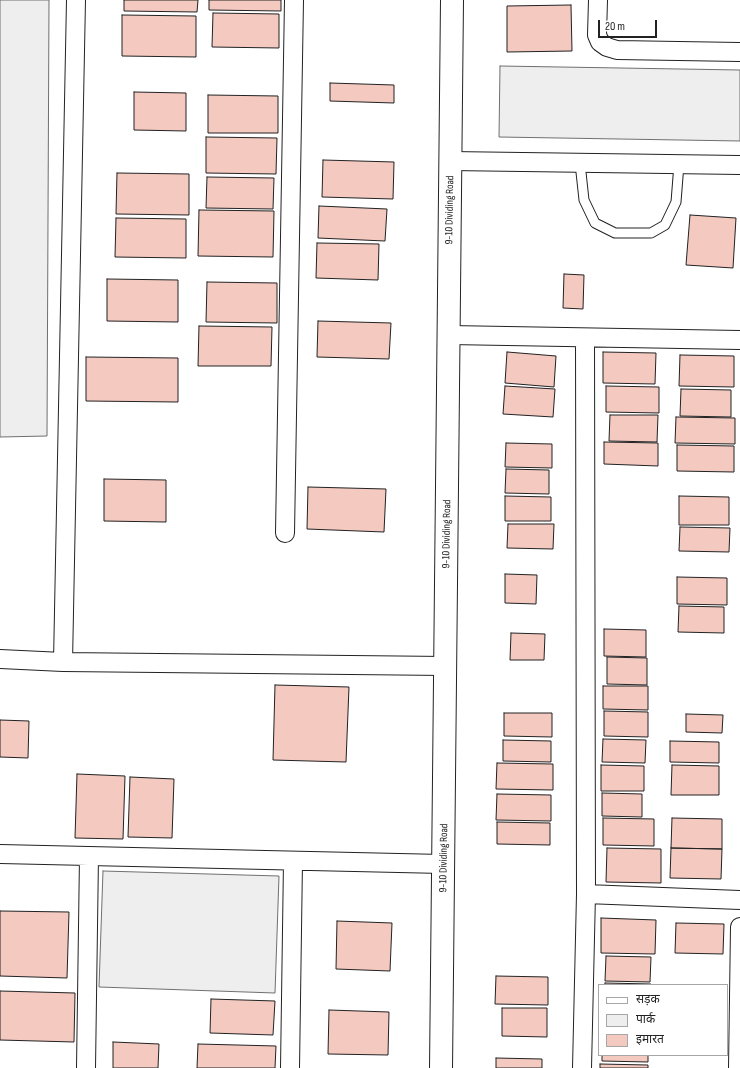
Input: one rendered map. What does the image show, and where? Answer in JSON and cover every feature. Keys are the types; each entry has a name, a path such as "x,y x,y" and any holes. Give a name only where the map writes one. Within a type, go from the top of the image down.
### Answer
{"street":[{"path":"63,662 76,0"},
{"path":"285,533 294,0"},
{"name":"9-10 Dividing Road","path":"442,1068 452,0"},
{"path":"598,0 597,35 600,42 607,47 617,50 740,52"},
{"path":"450,161 740,165"},
{"path":"449,335 740,340"},
{"path":"582,1068 586,894 585,338"},
{"path":"0,659 63,662 446,666"},
{"path":"0,854 443,864"},
{"path":"86,1068 89,856"},
{"path":"290,1068 293,861"},
{"path":"586,894 740,900"},
{"path":"738,1068 740,927"}],"lane":[{"path":"580,163 584,200 595,224 615,233 651,233 664,225 676,202 679,164"}],"green space":[{"path":"0,0 49,0 47,436 0,437"},
{"path":"500,66 740,70 740,141 499,137"},
{"path":"103,871 279,876 275,993 99,987"}],"building":[{"path":"124,0 198,0 197,12 124,11"},
{"path":"209,0 281,0 281,11 209,10"},
{"path":"571,5 572,51 507,52 507,6"},
{"path":"213,13 279,14 279,48 212,47"},
{"path":"122,15 196,16 196,57 122,56"},
{"path":"330,83 394,85 394,103 330,101"},
{"path":"134,92 186,93 186,131 134,130"},
{"path":"208,95 278,96 278,133 208,133"},
{"path":"206,137 277,138 276,174 206,173"},
{"path":"323,160 394,162 393,199 322,197"},
{"path":"117,173 189,174 189,215 116,214"},
{"path":"207,177 274,178 273,209 206,208"},
{"path":"319,206 387,209 385,241 318,238"},
{"path":"199,210 274,211 273,257 198,256"},
{"path":"690,215 736,218 733,268 686,265"},
{"path":"116,218 186,219 186,258 115,257"},
{"path":"317,243 379,244 378,280 316,278"},
{"path":"564,274 584,275 583,309 563,308"},
{"path":"107,279 178,280 178,322 107,321"},
{"path":"207,282 277,283 277,323 206,322"},
{"path":"318,321 391,323 389,359 317,357"},
{"path":"199,326 272,327 271,366 198,366"},
{"path":"507,352 556,356 554,387 505,383"},
{"path":"603,352 656,353 655,384 603,383"},
{"path":"680,355 734,356 734,387 679,386"},
{"path":"86,357 178,358 178,402 86,401"},
{"path":"505,386 555,389 553,417 503,414"},
{"path":"606,386 659,387 659,413 606,412"},
{"path":"681,389 731,390 731,417 680,416"},
{"path":"610,415 658,415 657,442 609,441"},
{"path":"676,417 735,418 735,444 675,443"},
{"path":"604,442 658,443 658,466 604,464"},
{"path":"506,443 552,444 552,468 505,467"},
{"path":"677,445 734,446 734,472 677,471"},
{"path":"506,469 549,470 549,494 505,493"},
{"path":"104,479 166,480 166,522 104,521"},
{"path":"308,487 386,489 384,532 307,529"},
{"path":"505,496 551,497 551,521 505,521"},
{"path":"679,496 729,497 729,525 679,525"},
{"path":"508,524 554,524 553,549 507,548"},
{"path":"680,527 730,528 729,552 679,551"},
{"path":"505,574 537,575 536,604 505,603"},
{"path":"677,577 727,578 727,605 677,604"},
{"path":"679,606 724,607 724,633 678,632"},
{"path":"604,629 646,630 646,657 604,656"},
{"path":"511,633 545,634 544,660 510,660"},
{"path":"607,657 647,658 647,685 607,684"},
{"path":"275,685 349,687 346,762 273,760"},
{"path":"603,686 648,686 648,710 603,709"},
{"path":"604,711 648,712 648,737 604,736"},
{"path":"504,713 552,713 552,737 504,736"},
{"path":"686,714 723,715 722,733 686,732"},
{"path":"0,720 29,721 28,758 0,757"},
{"path":"603,739 646,740 645,763 602,762"},
{"path":"503,740 551,741 551,762 503,761"},
{"path":"670,741 719,742 719,763 670,762"},
{"path":"497,763 553,764 553,790 496,789"},
{"path":"601,765 644,766 644,791 601,791"},
{"path":"672,765 719,766 719,795 671,795"},
{"path":"77,774 125,776 123,839 75,838"},
{"path":"130,777 174,779 172,838 128,837"},
{"path":"602,793 642,794 642,817 602,816"},
{"path":"497,794 551,795 551,821 496,820"},
{"path":"603,818 654,819 654,846 603,845"},
{"path":"672,818 722,819 722,849 671,848"},
{"path":"497,822 550,823 550,845 497,844"},
{"path":"607,848 661,849 661,883 606,882"},
{"path":"671,848 722,849 721,879 670,878"},
{"path":"0,911 69,912 67,978 0,976"},
{"path":"601,918 656,920 655,954 601,953"},
{"path":"337,921 392,923 390,971 336,969"},
{"path":"676,923 724,924 723,954 675,953"},
{"path":"606,956 651,957 650,982 605,981"},
{"path":"496,976 548,977 548,1005 495,1004"},
{"path":"605,983 651,984 605,984"},
{"path":"0,991 75,993 74,1042 0,1040"},
{"path":"211,999 275,1001 273,1035 210,1033"},
{"path":"502,1008 547,1008 547,1037 502,1036"},
{"path":"329,1010 389,1012 388,1055 328,1054"},
{"path":"113,1042 159,1044 158,1068 113,1068"},
{"path":"198,1044 276,1046 275,1068 197,1068"},
{"path":"602,1056 648,1056 648,1062 602,1061"},
{"path":"496,1058 542,1059 542,1068 496,1068"},
{"path":"600,1064 648,1065 648,1068 600,1068"}]}
